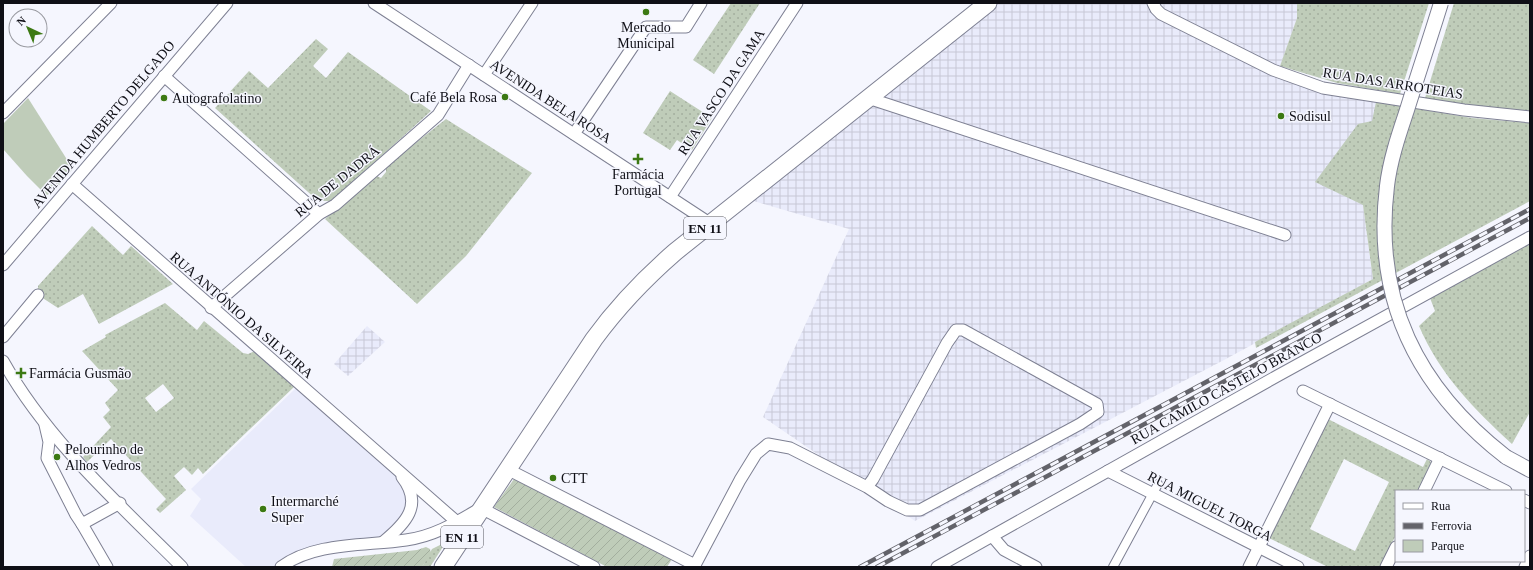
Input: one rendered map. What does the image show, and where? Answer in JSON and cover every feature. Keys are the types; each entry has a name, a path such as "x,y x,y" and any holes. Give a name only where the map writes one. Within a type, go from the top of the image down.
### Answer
{"main road":[{"name":"EN 11","path":"443,567 507,469 617,308 654,270 988,3"}],"street":[{"path":"3,113 110,3"},
{"name":"AVENIDA HUMBERTO DELGADO","path":"3,265 227,3"},
{"path":"484,75 532,3"},
{"path":"574,134 646,27 686,27 701,3"},
{"name":"RUA VASCO DA GAMA","path":"670,197 797,3"},
{"name":"RUA DAS ARROTEIAS","path":"1153,3 1156,10 1161,14 1273,70 1323,88 1464,110 1530,117"},
{"path":"1441,3 1396,143 1387,185 1385,232 1387,272 1395,305 1412,348 1430,380 1453,410 1481,437 1506,457 1530,470"},
{"name":"AVENIDA BELA ROSA","path":"380,5 469,66 711,224"},
{"name":"RUA DE DADRÁ","path":"211,308 319,214 335,205 438,115 469,66"},
{"path":"164,76 319,214"},
{"path":"868,98 1285,235"},
{"name":"RUA ANTÓNIO DA SILVEIRA","path":"72,184 211,308 457,522"},
{"name":"RUA CAMILO CASTELO BRANCO","path":"937,567 1108,470 1528,240"},
{"path":"3,337 38,295"},
{"path":"507,469 694,566 740,480 756,454 768,444 790,448 867,487 888,501 907,510 920,510 1080,424 1098,412 1097,404 963,330 956,330 947,343 873,479 867,487"},
{"path":"3,361 28,401 74,456 182,567"},
{"path":"1304,391 1504,490"},
{"path":"1250,567 1330,404"},
{"path":"44,421 49,442 47,458 76,515 107,567"},
{"path":"1424,490 1440,458"},
{"name":"RUA ANTÓNIO DA SILVEIRA","path":"383,542 407,520 412,511 411,496 406,482 394,467"},
{"name":"RUA MIGUEL TORGA","path":"1108,470 1155,489 1259,548 1298,567"},
{"path":"1113,567 1155,489"},
{"path":"82,524 120,503"},
{"path":"281,567 292,558 337,547 407,540 447,528 481,508 594,567"},
{"path":"992,536 1004,550 1036,567"},
{"path":"1386,567 1395,550"},
{"path":"1524,567 1530,556"}],"shaded area":[{"path":"997,3 1297,3 1297,18 1278,72 1378,96 1363,205 1373,279 1224,360 915,521 763,417 849,229 750,200"},
{"path":"367,326 385,342 348,376 334,364"},
{"path":"296,388 395,474 414,493 397,534 299,552 275,567 246,567 190,516 201,499 191,489"}],"green space":[{"path":"731,3 760,3 714,74 693,60"},
{"path":"1297,3 1429,3 1400,94 1337,83 1280,66 1297,18"},
{"path":"1454,3 1530,3 1530,111 1497,109 1425,98"},
{"path":"316,39 328,49 313,66 326,78 348,52 431,111 332,201 318,201 215,108 249,71 268,88"},
{"path":"670,91 712,118 692,150 677,140 670,150 643,133"},
{"path":"28,98 73,169 51,194 46,195 3,149 3,124"},
{"path":"1376,102 1472,118 1530,123 1530,201 1256,348 1255,342 1373,279 1363,205 1315,182 1358,124 1372,121"},
{"path":"446,119 532,173 466,256 417,304 325,219 375,175 381,178 386,172 386,166"},
{"path":"92,226 123,255 131,246 173,284 99,324 83,294 58,308 38,295 38,286"},
{"path":"1527,244 1530,246 1530,412 1512,444 1484,418 1459,390 1427,344 1419,326 1435,311 1430,298"},
{"path":"165,303 197,330 204,321 243,353 248,354 255,351 295,386 203,474 198,468 192,475 184,467 174,476 186,490 160,513 156,509 166,499 111,439 87,462 83,457 111,427 103,417 110,410 105,403 118,390 82,351 106,337 105,335","holes":["163,384 174,398 156,412 145,398"]},
{"path":"1328,419 1423,467 1427,459 1431,462 1418,490 1395,490 1395,537 1380,567 1328,567 1269,538","holes":["1344,459 1389,482 1355,551 1310,529"]},
{"path":"514,479 672,559 667,567 607,567 494,507"},
{"path":"446,542 430,567 422,567 432,549"},
{"path":"426,547 430,549 431,553 422,567 332,567 334,559 417,550"}],"railway":[{"path":"860,567 1530,209"},
{"path":"877,567 1530,218"}],"place":[{"name":"Mercado Municipal","path":"646,12"},
{"name":"Café Bela Rosa","path":"505,97"},
{"name":"Autografolatino","path":"164,98"},
{"name":"Sodisul","path":"1281,116"},
{"name":"Farmácia Portugal","path":"638,159"},
{"name":"Farmácia Gusmão","path":"21,373"},
{"name":"Pelourinho de Alhos Vedros","path":"57,457"},
{"name":"CTT","path":"553,478"},
{"name":"Intermarché Super","path":"263,509"}]}
